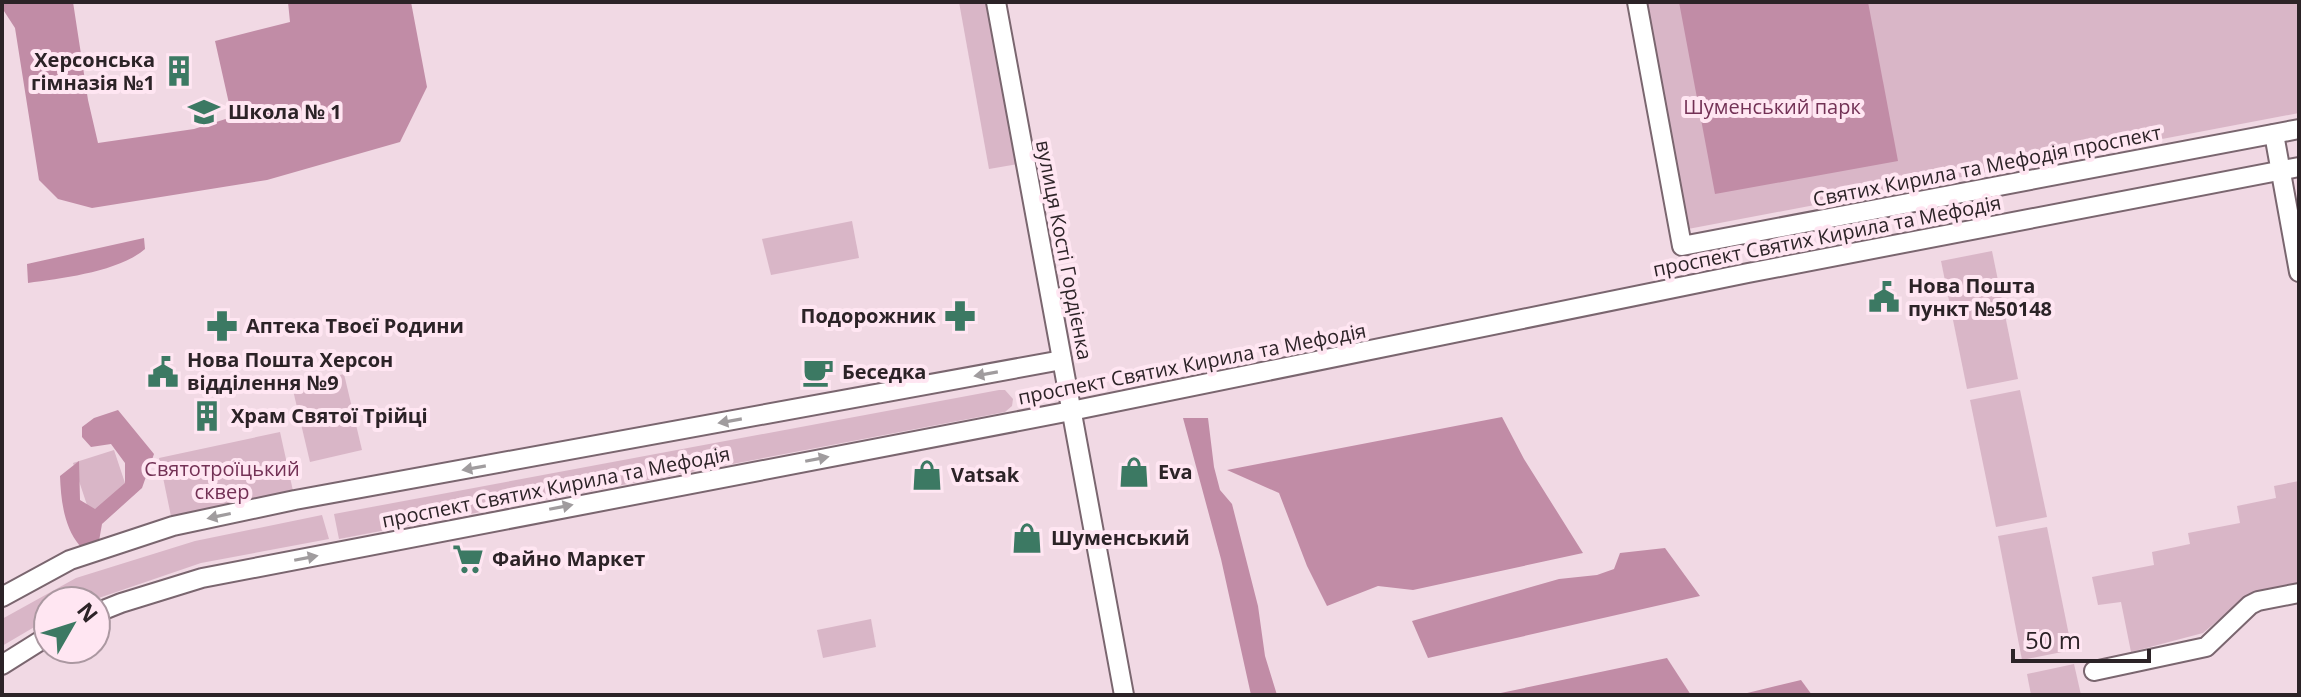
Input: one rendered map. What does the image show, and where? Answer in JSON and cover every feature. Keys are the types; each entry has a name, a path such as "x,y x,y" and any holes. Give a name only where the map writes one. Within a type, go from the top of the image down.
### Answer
{"street":[{"name":"вулиця Кості Гордієнка","path":"996,2 1124,695"},
{"name":"Святих Кирила та Мефодія проспект","path":"1637,2 1682,246 2299,129"},
{"path":"2274,134 2290,169 2299,272"},
{"name":"проспект Святих Кирила та Мефодія","path":"112,607 202,578 1071,411 1763,270 2290,169"},
{"name":"проспект Святих Кирила та Мефодія","path":"2,597 70,560 188,523 295,500 1062,360"},
{"path":"2094,671 2206,647 2250,605 2299,593"},
{"path":"2,665 32,646"}],"green space":[{"name":"Школа № 1","path":"2,2 73,2 98,143 194,129 232,117 215,41 290,22 288,2 411,2 427,87 400,142 267,180 92,208 58,199 39,180 15,28 2,8"},
{"path":"959,2 989,2 1018,164 989,169"},
{"name":"Шуменський парк","path":"1646,2 2299,2 2299,113 1688,229"},
{"path":"1679,2 1868,2 1898,161 1715,194"},
{"path":"852,221 859,258 771,275 762,239"},
{"path":"144,238 145,249 105,269 28,283 27,264"},
{"path":"1992,251 2018,379 1967,389 1941,261"},
{"path":"344,374 362,450 310,462 292,386"},
{"path":"1005,390 1013,399 1012,406 1005,412 339,539 334,514"},
{"path":"2020,390 2047,517 1996,527 1970,400"},
{"path":"118,410 154,454 142,488 102,524 99,541 80,546 70,531 64,513 60,476 79,461 80,500 95,509 125,483 125,463 111,444 91,447 82,437 82,427 94,418"},
{"path":"1502,417 1524,459 1583,553 1413,590 1378,586 1327,606 1307,566 1279,493 1227,470"},
{"path":"1183,418 1208,418 1214,467 1220,490 1232,504 1258,606 1265,656 1277,695 1251,695 1221,559"},
{"name":"Святотроїцький сквер","path":"280,432 295,500 173,526 159,458"},
{"path":"114,450 130,498 89,511 73,463"},
{"path":"2299,481 2299,584 2249,594 2203,633 2131,652 2121,602 2098,605 2092,577 2154,565 2152,552 2190,544 2188,533 2240,523 2237,506 2276,498 2274,486"},
{"path":"322,515 329,539 201,563 112,593 112,585 63,585 76,578 195,541"},
{"path":"2047,527 2072,650 2022,660 1998,536"},
{"path":"1665,548 1700,596 1428,658 1412,621 1559,579 1597,575 1614,569 1620,553"},
{"path":"32,602 32,628 2,646 2,619"},
{"path":"871,619 876,647 823,658 817,630"},
{"path":"1667,658 1691,695 1491,695"},
{"path":"2074,664 2081,695 2031,695 2027,674"},
{"path":"1801,680 1812,695 1739,695"}],"place":[{"name":"Херсонська гімназія №1","path":"179,71"},
{"name":"Школа № 1","path":"204,112"},
{"name":"Нова Пошта пункт №50148","path":"1884,297"},
{"name":"Подорожник","path":"960,316"},
{"name":"Аптека Твоєї Родини","path":"222,326"},
{"name":"Нова Пошта Херсон відділення №9","path":"163,372"},
{"name":"Беседка","path":"818,372"},
{"name":"Храм Святої Трійці","path":"207,416"},
{"name":"Eva","path":"1134,472"},
{"name":"Vatsak","path":"927,475"},
{"name":"Шуменський","path":"1027,538"},
{"name":"Файно Маркет","path":"468,559"}]}
